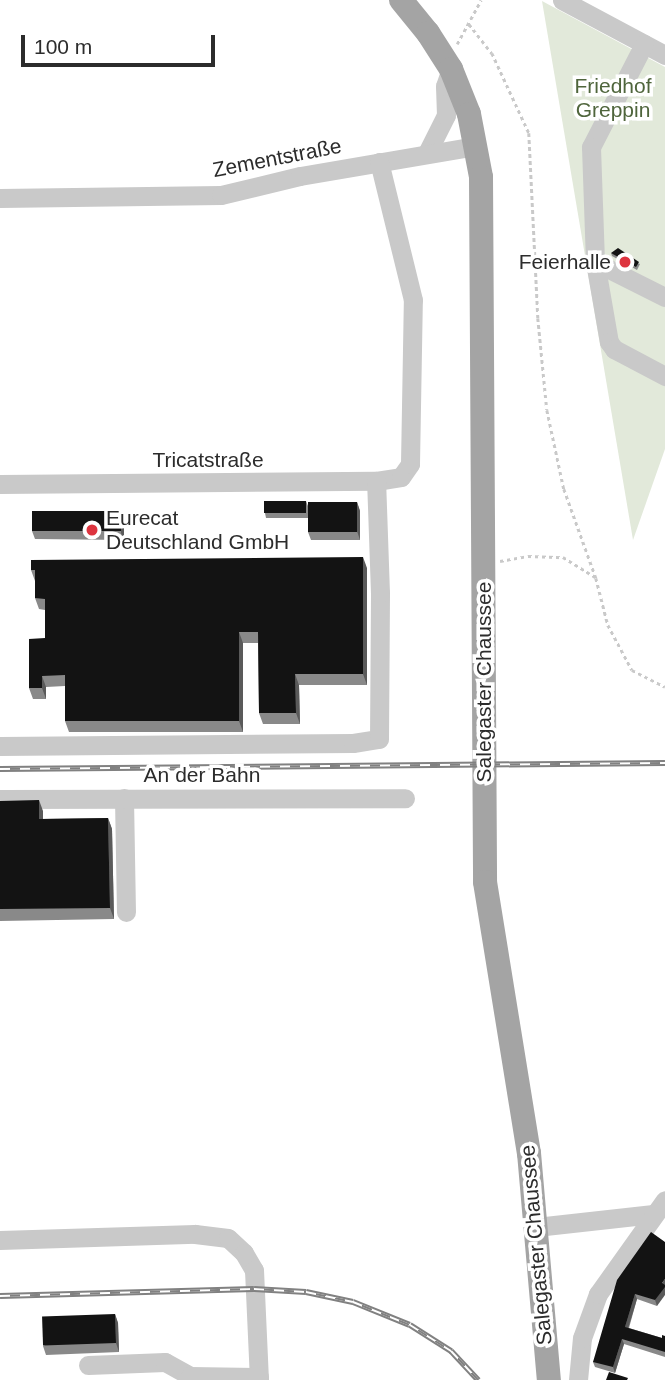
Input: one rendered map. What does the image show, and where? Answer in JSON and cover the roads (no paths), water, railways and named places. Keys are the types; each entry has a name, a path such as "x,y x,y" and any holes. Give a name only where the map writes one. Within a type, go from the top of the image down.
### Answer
{"main road":[{"name":"Salegaster Chaussee","path":"401,0 453,60 476,146 483,219 485,882 529,1153 549,1380"}],"street":[{"path":"562,0 665,55"},
{"path":"644,44 591,147 595,262 608,342 614,349 665,376"},
{"path":"427,153 446,115 446,86 453,60"},
{"name":"Zementstraße","path":"0,198 220,195 379,162 476,146"},
{"name":"Tricatstraße","path":"0,484 376,481 401,477 410,464 413,300 379,162"},
{"path":"595,262 665,298"},
{"path":"0,746 353,743 379,739 380,593 376,481"},
{"path":"124,798 126,912"},
{"name":"An der Bahn","path":"0,799 405,798"},
{"path":"536,1227 599,1221 659,1207"},
{"path":"578,1380 582,1338 598,1294 659,1207"},
{"path":"599,1221 610,1233 621,1259"},
{"path":"0,1240 195,1234 228,1238 244,1253 254,1270 259,1379 190,1376 165,1362 88,1365"}],"railway":[{"path":"0,769 665,763"},
{"path":"0,1296 254,1289 306,1292 353,1302 410,1325 451,1351 478,1380"}],"place":[{"name":"Feierhalle","path":"625,262"},
{"name":"Eurecat Deutschland GmbH","path":"92,530"}],"park label":[{"name":"Friedhof Greppin","path":"613,98"}]}
